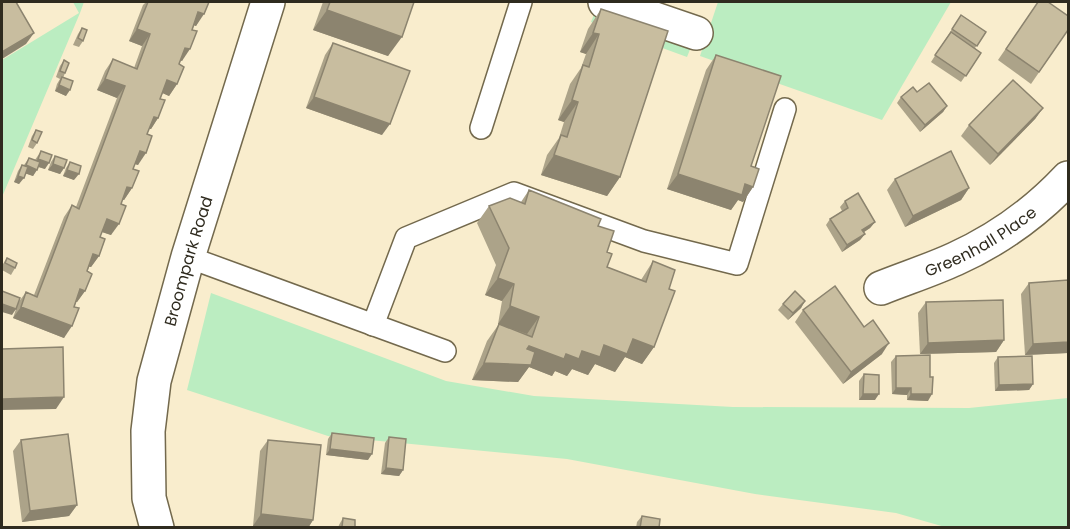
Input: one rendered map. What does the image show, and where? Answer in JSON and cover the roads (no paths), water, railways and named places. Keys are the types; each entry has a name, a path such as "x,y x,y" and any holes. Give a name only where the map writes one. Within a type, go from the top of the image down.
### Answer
{"street":[{"name":"Broompark Road","path":"157,528 149,498 148,431 154,381 188,257 268,2"},
{"path":"604,2 696,33"},
{"name":"Greenhall Place","path":"881,288 957,258 1010,227 1053,195 1068,178"}],"lane":[{"path":"481,128 521,2"},
{"path":"373,325 406,238 514,193 644,241 737,264 785,109"},
{"path":"188,257 445,351"}]}
